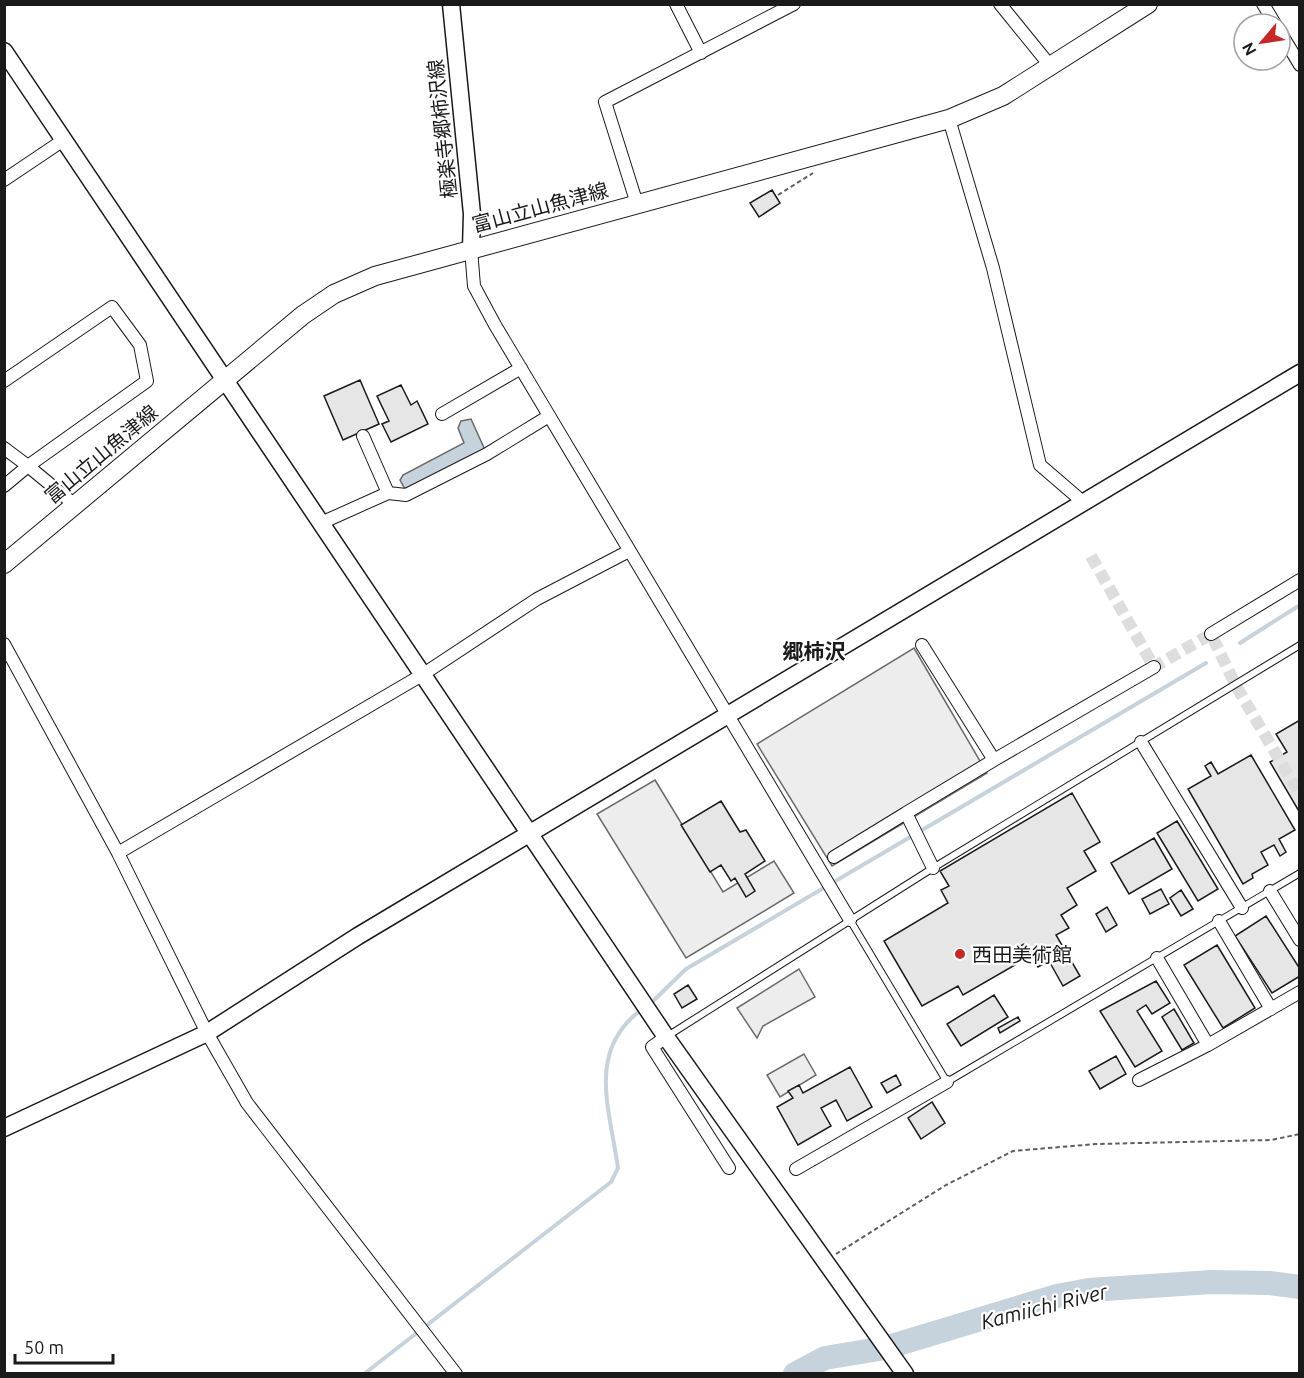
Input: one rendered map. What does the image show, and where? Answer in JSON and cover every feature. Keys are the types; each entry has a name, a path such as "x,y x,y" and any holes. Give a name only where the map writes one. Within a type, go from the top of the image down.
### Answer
{"main road":[{"name":"富山立山魚津線","path":"4,564 303,315 334,294 375,276 949,119 1004,96 1052,68 1148,4"}],"street":[{"name":"極楽寺郷柿沢線","path":"451,4 472,214 471,249"},
{"path":"676,4 701,52"},
{"path":"637,204 605,102 794,4"},
{"path":"1000,4 1052,68"},
{"path":"4,51 666,1037 905,1374"},
{"path":"949,119 993,268 1040,465 1083,502"},
{"path":"4,180 65,139"},
{"path":"471,249 474,286 629,551 850,920"},
{"path":"4,381 112,307 140,345 147,381 28,466 4,486"},
{"path":"442,414 521,368"},
{"path":"4,1128 207,1033 358,936 530,832 1299,373"},
{"path":"321,523 388,493 406,495 487,454 549,416"},
{"path":"363,436 388,493"},
{"path":"4,448 75,505"},
{"path":"118,853 422,675 537,599 629,551"},
{"path":"1211,634 1299,580"},
{"path":"4,644 118,853 207,1033 247,1103 456,1374"},
{"path":"922,645 994,760"},
{"path":"834,857 1154,667"},
{"path":"1141,742 1242,908"},
{"path":"906,813 933,868"},
{"path":"1270,891 1298,934"},
{"path":"1219,921 1271,1008"},
{"path":"1157,958 1208,1045"},
{"path":"1140,1080 1208,1045 1299,992"},
{"path":"666,1037 652,1047 729,1168"},
{"path":"796,1169 947,1082"}],"lane":[{"path":"666,1037 933,868 1299,645"},
{"path":"850,920 947,1082 1299,873"}],"path":[{"path":"826,1260 946,1185 1014,1151 1096,1144 1271,1140 1299,1134"}],"shaded area":[{"path":"471,419 485,450 405,489 400,480 403,475 464,443 458,428 461,421"},
{"path":"914,648 987,773 832,866 757,744"},
{"path":"655,780 723,892 774,861 794,893 686,958 597,814"},
{"path":"799,969 815,997 763,1026 757,1038 737,1008"},
{"path":"804,1054 816,1075 780,1097 767,1075"}],"building":[{"path":"772,190 780,203 759,217 750,203"},
{"path":"360,380 379,424 343,440 324,396"},
{"path":"401,385 411,405 417,401 428,424 391,442 382,424 389,421 377,396"},
{"path":"1300,720 1300,813 1270,762 1287,752 1276,734"},
{"path":"1251,755 1295,830 1279,839 1286,852 1280,856 1274,845 1261,852 1268,865 1252,874 1253,878 1243,884 1188,789 1211,776 1205,766 1211,762 1218,774"},
{"path":"1072,793 1100,842 1084,851 1096,871 1067,888 1077,905 1061,915 1069,928 1056,935 1080,976 1063,986 1049,961 1038,967 1024,944 1008,953 1015,965 963,995 958,986 922,1006 884,941 948,903 941,890 949,886 940,871"},
{"path":"721,801 740,832 746,830 765,861 745,874 755,891 746,897 735,878 731,881 721,865 710,872 681,825"},
{"path":"1177,821 1218,889 1198,901 1157,833"},
{"path":"1154,838 1172,869 1129,894 1111,863"},
{"path":"1161,889 1169,904 1150,914 1142,899"},
{"path":"1181,890 1193,909 1181,916 1170,898"},
{"path":"1107,907 1117,925 1106,932 1096,914"},
{"path":"1266,916 1300,969 1300,976 1272,993 1235,936"},
{"path":"1217,945 1255,1008 1223,1028 1184,965"},
{"path":"1156,981 1170,1003 1152,1014 1146,1005 1137,1011 1162,1051 1135,1067 1100,1011"},
{"path":"688,985 697,999 682,1008 674,994"},
{"path":"994,995 1008,1017 961,1046 947,1024"},
{"path":"1174,1009 1194,1043 1182,1050 1162,1017"},
{"path":"1018,1017 1020,1021 1000,1033 998,1028"},
{"path":"1116,1056 1126,1074 1100,1089 1089,1071"},
{"path":"850,1067 872,1107 847,1121 836,1100 821,1108 831,1126 798,1145 777,1107 793,1098 788,1091 799,1085 803,1093"},
{"path":"896,1075 901,1085 887,1093 881,1083"},
{"path":"932,1102 945,1123 921,1139 908,1118"}],"waterway":[{"path":"1240,643 1300,605"},
{"path":"650,1004 686,969 1206,663"},
{"path":"364,1374 611,1182 618,1168 607,1103 607,1063 613,1044 624,1026 641,1010"},
{"name":"Kamiichi River","path":"795,1374 825,1358 885,1348 1057,1296 1089,1290 1212,1282 1269,1283 1300,1287"}],"tunnel":[{"path":"1091,556 1154,667 1211,634 1235,684 1300,795"}],"place":[{"name":"西田美術館","path":"960,954"}],"district":[{"name":"郷柿沢","path":"814,651"}]}
